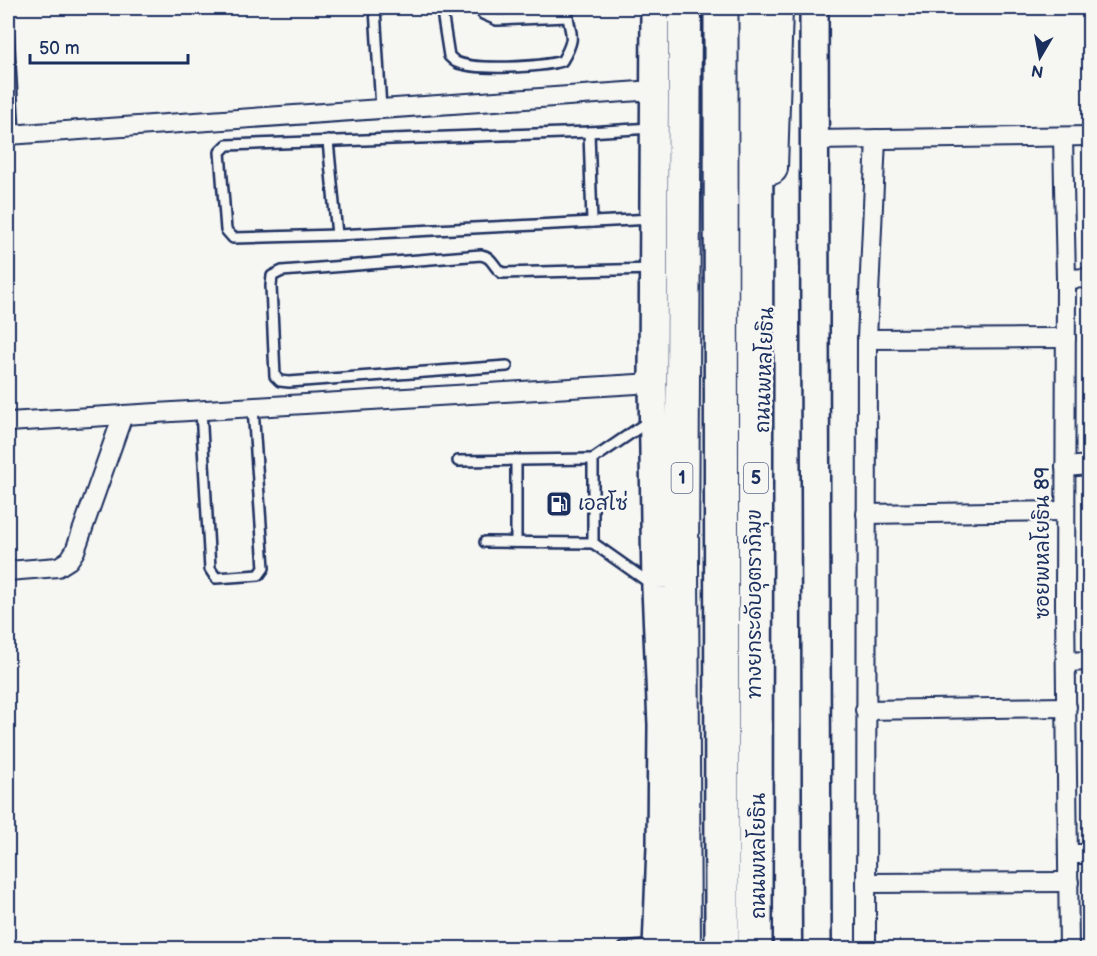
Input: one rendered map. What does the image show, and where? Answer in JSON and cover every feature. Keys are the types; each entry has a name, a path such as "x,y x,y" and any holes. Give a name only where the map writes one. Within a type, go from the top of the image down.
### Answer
{"highway":[{"name":"1","path":"666,947 685,817 682,566 685,8"},
{"name":"ทางยกระดับอุตราภิมุข","path":"721,8 722,948"},
{"name":"ทางยกระดับอุตราภิมุข","path":"756,8 757,948"},
{"name":"ถนนพหลโยธิน","path":"757,948 758,616 776,8"},
{"path":"662,725 682,566"}],"main road":[{"name":"1","path":"655,8 653,383 656,588 662,725 661,847 666,947"},
{"path":"814,8 817,948"}],"street":[{"path":"11,134 654,90"},
{"path":"814,140 1089,136"},
{"name":"ซอยพหลโยธิน 89","path":"1063,137 1066,279 1065,511 1069,948"},
{"path":"866,948 867,339 876,139"},
{"path":"1066,279 1089,278"},
{"path":"867,339 1066,338"},
{"path":"8,422 653,383"},
{"path":"8,571 58,567 69,560 75,551 123,415"},
{"path":"1065,467 1089,465"},
{"path":"866,514 1065,511"},
{"path":"1066,662 1089,661"},
{"path":"865,710 1067,707"},
{"path":"1068,854 1089,854"},
{"path":"866,883 1069,882"}],"lane":[{"path":"375,8 381,109"},
{"path":"448,8 443,18 449,56 456,62 473,65 547,65 562,61 570,49 573,31 568,12 497,20 483,14 479,8"},
{"path":"516,8 517,19"},
{"path":"8,30 11,134"},
{"path":"654,128 227,145 220,152 226,230 233,238 654,219"},
{"path":"589,132 592,222"},
{"path":"328,141 337,235"},
{"path":"507,366 280,381 275,376 272,276 282,271 481,255 488,256 493,261 495,269 502,273 653,270"},
{"path":"201,410 210,569 216,578 259,575 264,568 253,408"},
{"path":"458,461 593,459 654,418"},
{"path":"593,459 593,543"},
{"path":"516,460 516,542"},
{"path":"485,542 593,543 656,588"},
{"path":"624,948 666,947"}],"place":[{"name":"เอสโซ่","path":"559,504"}]}
